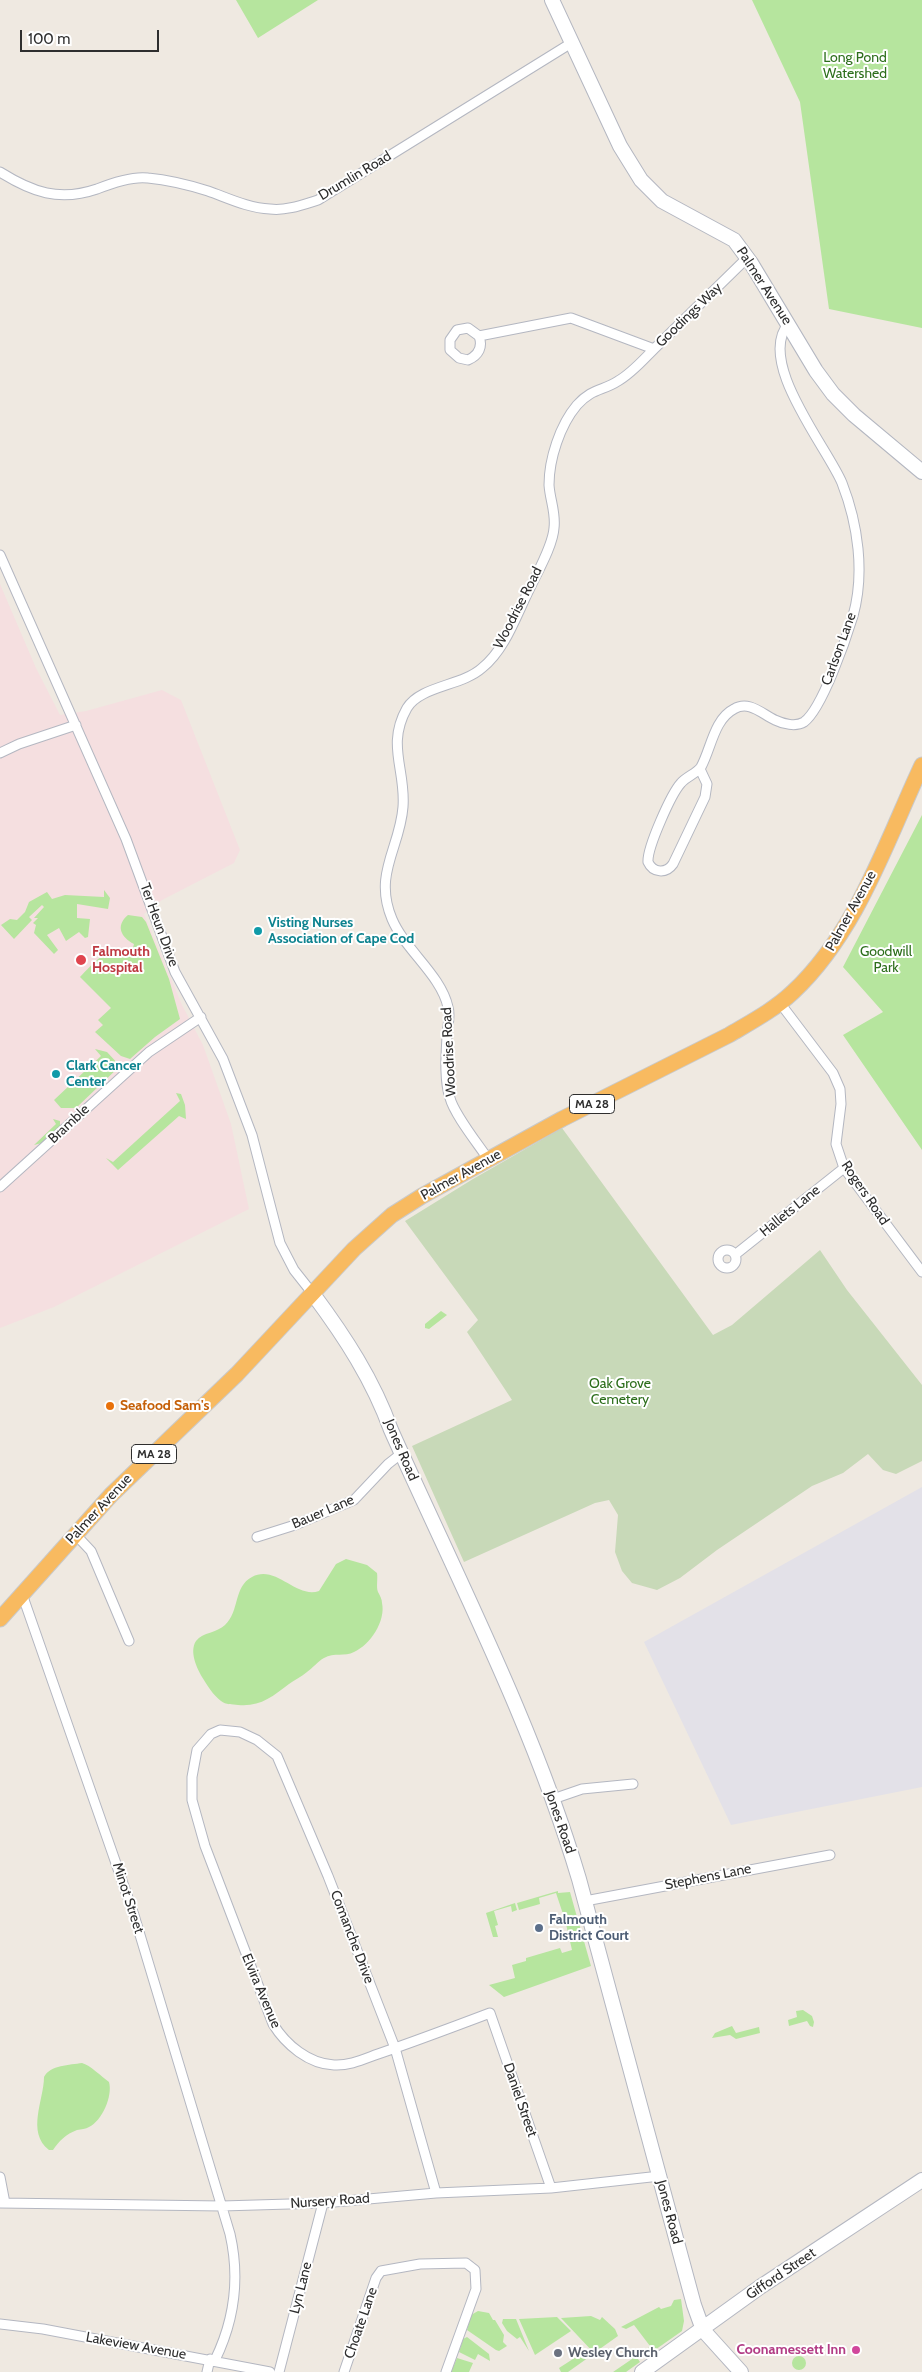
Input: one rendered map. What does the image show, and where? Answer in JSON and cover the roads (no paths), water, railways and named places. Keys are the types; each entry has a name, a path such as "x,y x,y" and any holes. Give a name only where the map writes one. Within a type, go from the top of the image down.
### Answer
{"highway":[{"name":"Palmer Avenue","path":"0,1618 122,1483 177,1434 242,1370 350,1253 392,1215 488,1159 636,1081 729,1035 780,1003 815,969 847,922 899,818 922,765"}],"main road":[{"name":"Palmer Avenue","path":"552,0 620,146 641,180 662,202 734,240 748,258 816,371 833,394 922,472"},
{"name":"Jones Road","path":"313,1294 343,1335 369,1379 497,1664 553,1799 585,1901 703,2330 741,2372"},
{"name":"Gifford Street","path":"642,2372 703,2330 760,2287 922,2180"}],"street":[{"name":"Drumlin Road","path":"0,172 37,192 58,195 88,191 113,183 146,178 185,185 254,208 271,210 293,208 318,200 572,42"},
{"name":"Goodings Way","path":"479,336 572,318 654,349 748,258"},
{"name":"Carlson Lane","path":"700,769 707,784 705,798 673,864 670,868 662,871 654,869 648,862 648,850 671,799 682,782 700,769 719,725 734,708 743,706 756,709 776,721 789,724 798,724 805,721 812,714 825,688 853,615 859,560 855,529 836,471 791,394 784,370 781,338 783,331 789,324"},
{"name":"Woodrise Road","path":"488,1159 450,1100 447,1079 449,1008 437,983 409,948 399,932 387,903 384,882 403,806 398,766 397,734 400,721 409,705 419,696 464,680 480,670 499,649 537,574 554,530 554,508 549,486 553,460 565,423 586,396 598,388 616,383 654,349"},
{"name":"Ter Heun Drive","path":"0,555 129,846 175,972 223,1059 244,1111 280,1243 294,1270 313,1294"},
{"path":"0,752 76,725"},
{"name":"Rogers Road","path":"780,1003 833,1073 840,1089 841,1104 836,1144 844,1168 922,1272"},
{"name":"Bramble","path":"0,1187 149,1052 201,1017"},
{"name":"Hallets Lane","path":"736,1254 844,1168"},
{"name":"Bauer Lane","path":"257,1537 295,1525 354,1500 388,1464 402,1453"},
{"path":"75,1534 91,1550 129,1641"},
{"name":"Minot Street","path":"22,1594 134,1916 234,2250 236,2285 230,2321 207,2372"},
{"name":"Comanche Drive","path":"211,1734 229,1730 240,1732 257,1740 277,1756 328,1876 395,2048 436,2193"},
{"name":"Elvira Avenue","path":"211,1734 198,1750 192,1777 192,1800 211,1864 273,2024 285,2040 303,2054 323,2064 340,2065 395,2048 490,2013"},
{"path":"553,1799 582,1789 633,1784"},
{"name":"Stephens Lane","path":"585,1901 830,1855"},
{"name":"Daniel Street","path":"490,2013 551,2188"},
{"name":"Nursery Road","path":"3,2203 222,2206 323,2203 436,2193 551,2188 660,2176"},
{"path":"0,2177 3,2203"},
{"name":"Lyn Lane","path":"279,2372 323,2203"},
{"name":"Choate Lane","path":"344,2372 376,2278 382,2271 420,2264 466,2263 475,2270 476,2289 446,2372"},
{"name":"Lakeview Avenue","path":"0,2324 43,2329 270,2372"}],"place":[{"name":"Visting Nurses Association of Cape Cod","path":"258,931"},
{"name":"Falmouth Hospital","path":"81,960"},
{"name":"Clark Cancer Center","path":"56,1074"},
{"name":"Seafood Sam's","path":"110,1406"},
{"name":"Falmouth District Court","path":"539,1928"},
{"name":"Coonamessett Inn","path":"856,2350"},
{"name":"Wesley Church","path":"558,2353"}],"park label":[{"name":"Long Pond Watershed","path":"855,66"},
{"name":"Goodwill Park","path":"886,960"},
{"name":"Oak Grove Cemetery","path":"620,1392"}]}
